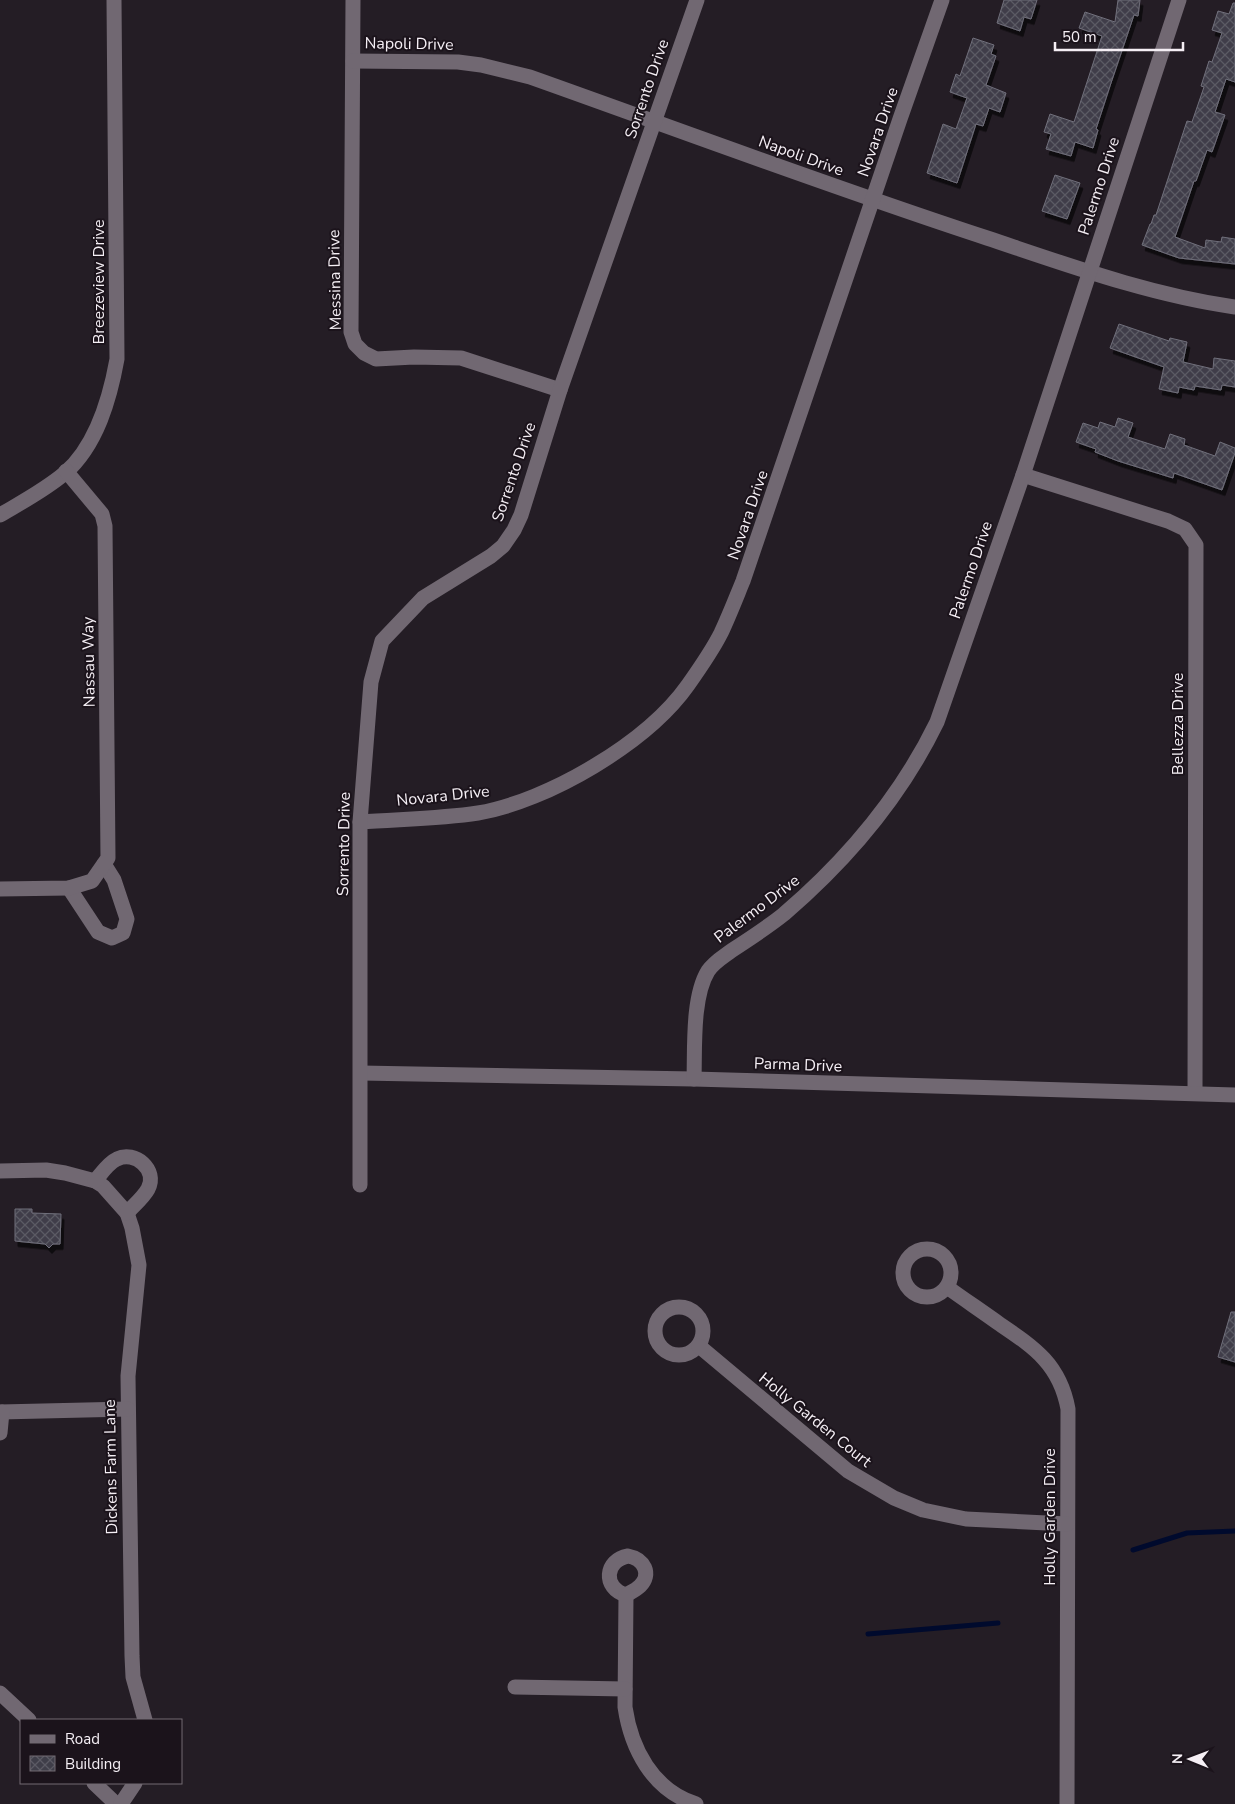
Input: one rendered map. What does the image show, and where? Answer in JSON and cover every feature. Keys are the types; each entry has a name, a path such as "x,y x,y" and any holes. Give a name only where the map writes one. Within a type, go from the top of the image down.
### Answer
{"street":[{"name":"Breezeview Drive","path":"0,514 40,492 66,472 94,434 112,386 117,358 114,0"},
{"name":"Messina Drive","path":"353,0 351,332 355,344 364,353 376,359 414,357 461,358 560,390"},
{"name":"Sorrento Drive","path":"360,1185 360,822 370,682 382,640 423,598 491,556 503,546 521,515 560,390 697,0"},
{"name":"Novara Drive","path":"360,822 479,813 539,794 594,766 619,749 654,722 683,692 720,634 743,580 942,0"},
{"name":"Palermo Drive","path":"694,1079 698,1004 700,991 709,970 718,960 780,917 816,885 875,820 919,758 938,722 1023,475 1179,0"},
{"name":"Napoli Drive","path":"353,61 458,62 481,65 530,77 873,201 1089,271 1177,296 1235,307"},
{"name":"Nassau Way","path":"66,472 102,514 105,526 108,858 92,881 69,888"},
{"name":"Bellezza Drive","path":"1023,475 1168,521 1185,529 1196,545 1195,1093"},
{"path":"0,889 69,888 98,932 112,938 123,933 127,918 114,880 104,864"},
{"name":"Parma Drive","path":"361,1072 694,1079 1235,1095"},
{"path":"95,1181 112,1162 119,1158 135,1157 142,1162 147,1168 150,1183 148,1189 127,1213"},
{"name":"Dickens Farm Lane","path":"0,1171 46,1170 95,1181 127,1213 132,1228 139,1265 128,1376 133,1677 145,1719"},
{"name":"Holly Garden Drive","path":"947,1287 1032,1346 1045,1358 1065,1392 1068,1409 1067,1804"},
{"name":"Holly Garden Court","path":"699,1346 848,1471 872,1487 894,1498 923,1510 966,1519 1067,1524"},
{"path":"0,1434 1,1412 128,1409"},
{"path":"626,1595 625,1689 628,1723 633,1743 641,1760 653,1775 672,1791 696,1804"},
{"path":"515,1687 625,1689"},
{"path":"0,1693 28,1719"},
{"path":"95,1784 116,1804"},
{"path":"121,1804 134,1784"}],"building":[{"path":"1004,0 1037,0 1031,19 1024,17 1020,31 997,23"},
{"path":"1118,0 1140,0 1138,16 1134,15 1096,129 1098,130 1093,148 1075,142 1071,156 1046,149 1051,134 1044,132 1050,114 1074,122 1102,36 1079,28 1085,12 1115,22"},
{"path":"1233,3 1235,3 1235,82 1226,79 1215,112 1225,115 1212,152 1207,150 1196,181 1194,181 1175,237 1205,248 1206,240 1221,242 1222,237 1235,239 1235,264 1179,258 1142,245 1154,215 1156,215 1187,121 1192,122 1204,87 1201,86 1209,61 1212,62 1222,33 1212,30 1218,11 1229,14"},
{"path":"973,38 994,45 991,54 996,56 986,85 1006,93 1000,112 989,108 983,126 976,124 957,183 927,173 943,124 956,129 967,98 950,92 956,74 960,76"},
{"path":"1055,175 1080,183 1067,219 1042,211"},
{"path":"1119,324 1169,341 1170,338 1187,342 1183,362 1213,369 1214,358 1235,361 1235,387 1222,385 1221,390 1195,386 1194,390 1179,387 1178,393 1159,389 1164,367 1110,348"},
{"path":"1118,418 1133,423 1128,437 1165,449 1170,434 1185,439 1184,445 1215,456 1220,442 1235,448 1222,490 1174,473 1173,478 1118,461 1095,452 1096,449 1076,442 1083,423 1098,428 1100,422 1115,427"},
{"path":"15,1209 32,1209 32,1213 61,1214 60,1244 53,1244 49,1248 45,1244 15,1241"},
{"path":"1231,1312 1235,1312 1235,1362 1218,1357"}],"waterway":[{"path":"1133,1550 1187,1533 1235,1531"},
{"path":"868,1634 998,1623"}]}
